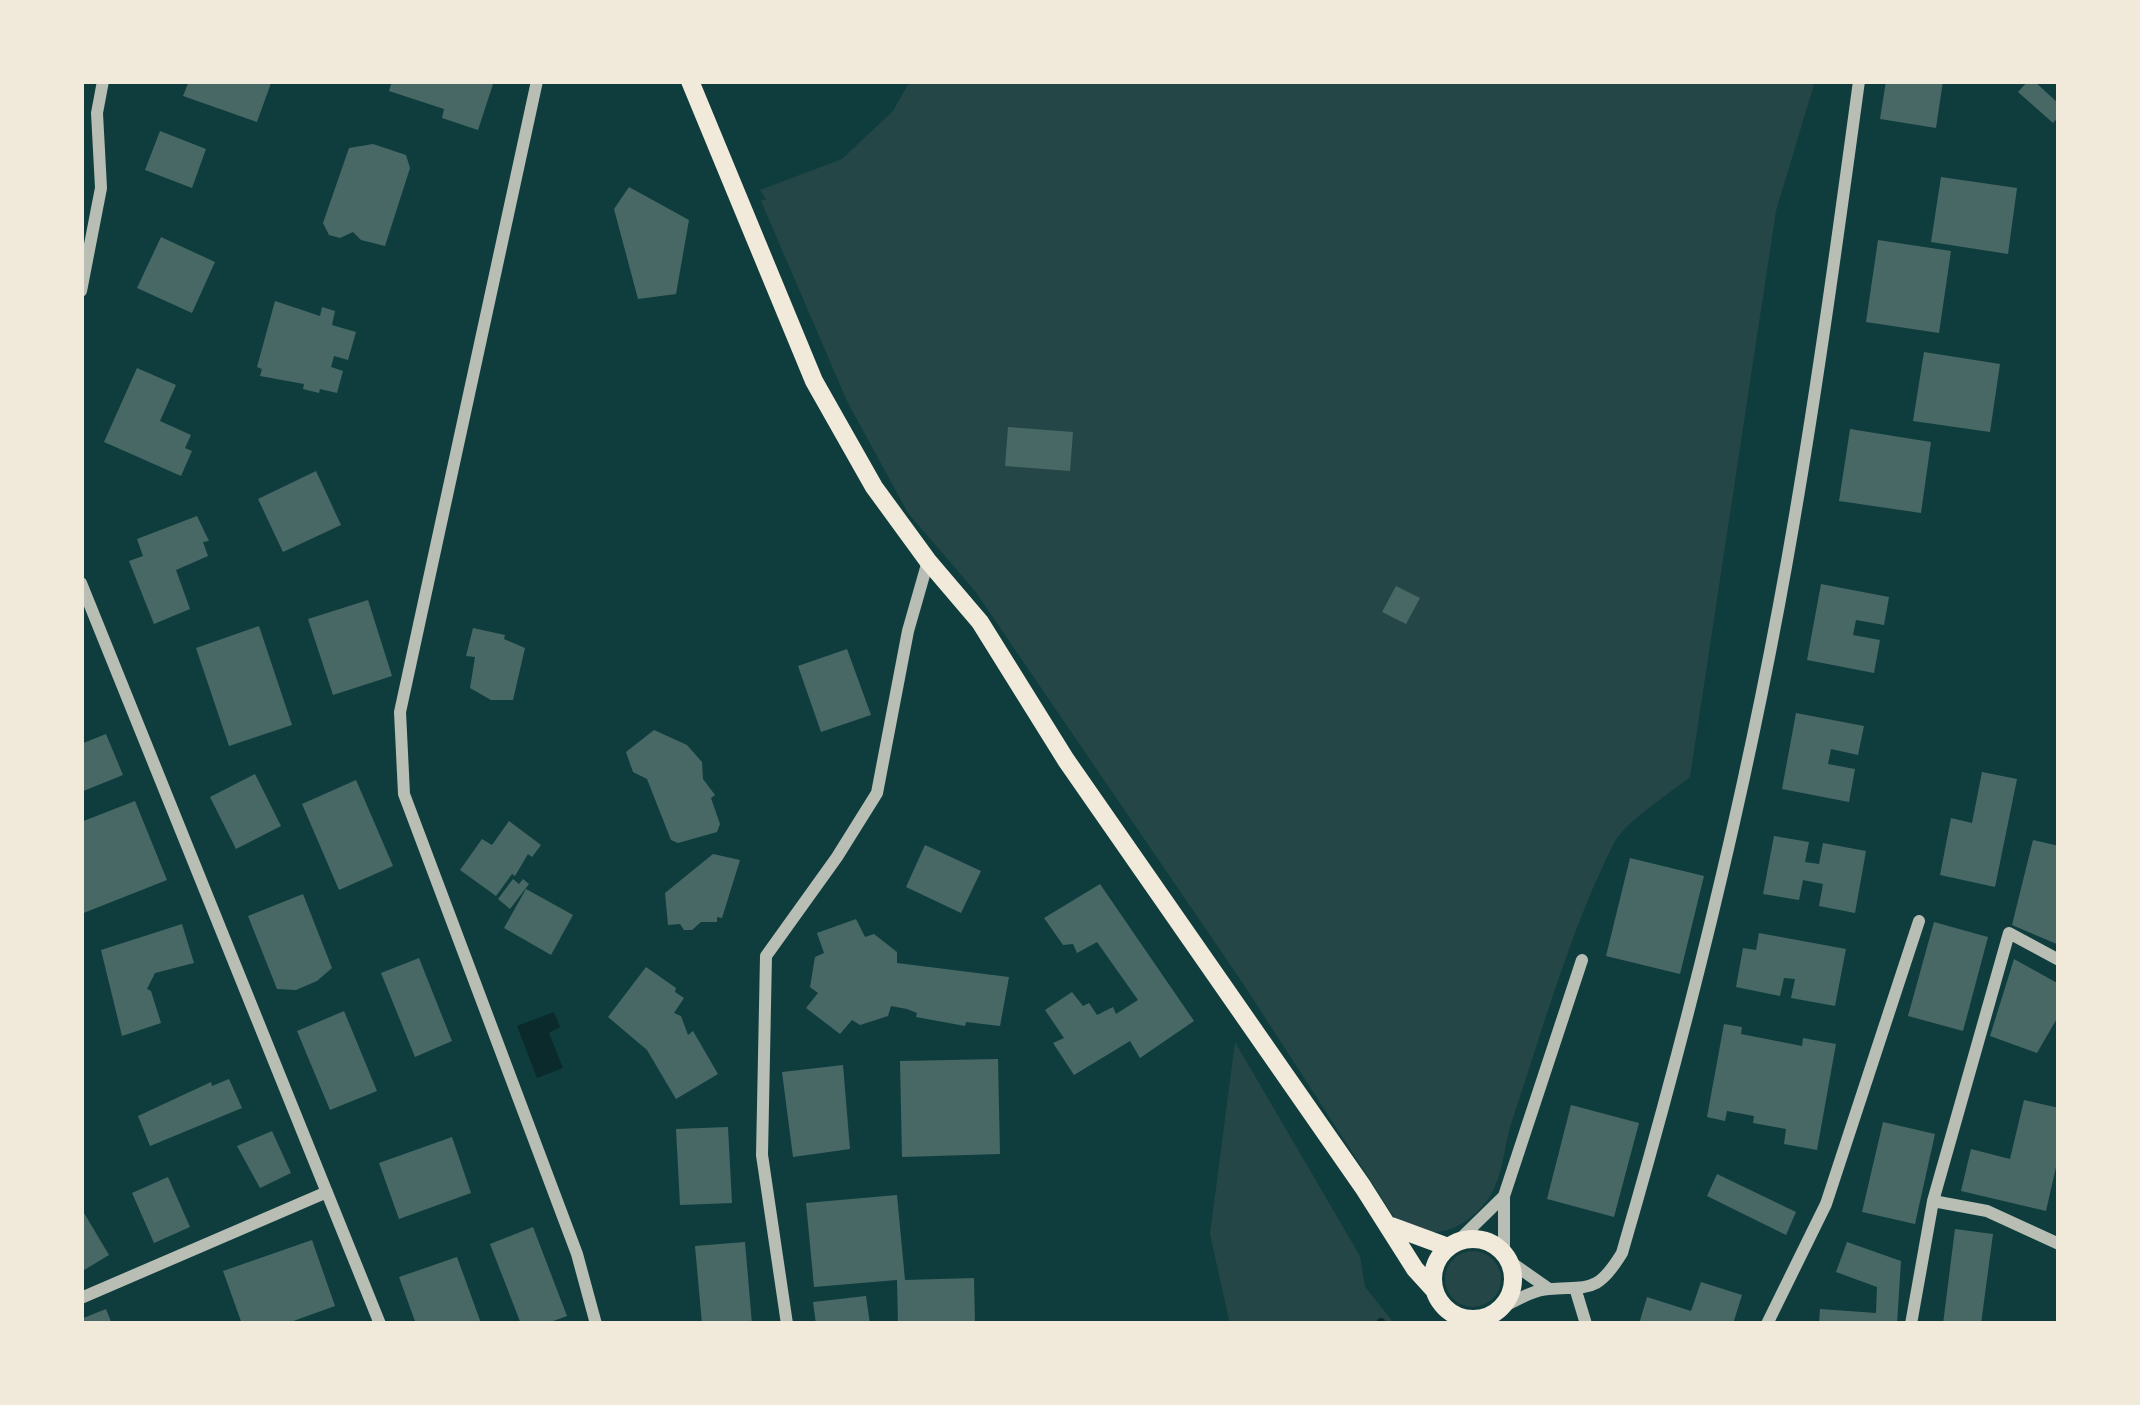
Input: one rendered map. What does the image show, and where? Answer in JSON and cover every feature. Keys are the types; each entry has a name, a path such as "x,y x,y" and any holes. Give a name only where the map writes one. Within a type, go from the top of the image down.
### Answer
{"main road":[{"path":"690,81 814,382 874,487 980,622 1066,760 1414,1269 1448,1311 1469,1322 1503,1306 1514,1285 1507,1257 1478,1239 1453,1244 1387,1224"},
{"path":"1442,1324 1434,1267 1453,1244"}],"street":[{"path":"81,291 101,188 97,113 103,81"},
{"path":"537,81 400,712 404,794 577,1255 596,1324"},
{"path":"1503,1306 1550,1289 1576,1291 1604,1277 1622,1253 1658,1132 1744,784 1798,500 1859,81"},
{"path":"787,1324 762,1155 766,956 877,793 908,631 928,561"},
{"path":"81,583 380,1324"},
{"path":"1767,1324 1826,1204 1919,921"},
{"path":"1910,1324 1933,1202 2009,933 2059,960"},
{"path":"1550,1289 1507,1257 1504,1196 1582,960"},
{"path":"81,1298 327,1192"},
{"path":"1453,1244 1504,1196"},
{"path":"1933,1202 1987,1211 2059,1244"},
{"path":"1576,1291 1586,1324"}],"shaded area":[{"path":"910,81 1815,81 1776,211 1690,777 1638,817 1614,843 1558,980 1497,1181 1479,1210 1457,1226 1419,1231 1394,1217 1244,985 975,591 908,513 847,401 760,190 842,159 893,111"},
{"path":"554,1012 560,1027 549,1033 563,1068 537,1078 517,1026"},
{"path":"1235,1042 1360,1256 1365,1287 1395,1324 1230,1324 1210,1234"},
{"path":"1473,1251 1493,1259 1501,1279 1493,1299 1473,1307 1453,1299 1445,1279 1453,1259"}],"building":[{"path":"189,81 271,83 257,122 183,96"},
{"path":"392,81 494,81 478,130 442,118 444,109 389,91"},
{"path":"1886,81 1943,81 1936,128 1880,119"},
{"path":"2028,81 2059,104 2059,116 2053,123 2018,92"},
{"path":"160,131 206,149 192,188 145,170"},
{"path":"373,144 406,155 410,168 385,246 361,240 353,232 340,238 329,235 323,223 349,148"},
{"path":"1941,177 2017,188 2008,254 1931,242"},
{"path":"629,187 689,220 676,294 638,299 614,209"},
{"path":"161,237 215,262 192,313 137,288"},
{"path":"1878,240 1951,251 1939,333 1866,322"},
{"path":"275,301 320,316 322,307 335,311 332,325 356,332 348,360 334,356 331,367 343,371 337,393 320,389 319,393 303,389 304,384 260,376 262,369 257,367"},
{"path":"1924,352 2000,364 1990,432 1913,421"},
{"path":"137,368 176,385 160,421 191,435 185,448 192,451 181,476 104,442"},
{"path":"1008,427 1073,432 1070,471 1005,466"},
{"path":"1850,429 1931,442 1921,513 1839,501"},
{"path":"316,471 341,525 283,552 258,499"},
{"path":"197,516 209,541 203,542 208,556 176,570 190,609 154,624 129,561 143,556 137,539"},
{"path":"1821,584 1889,597 1884,625 1856,620 1853,635 1880,640 1874,673 1807,660"},
{"path":"1396,586 1420,598 1406,624 1382,612"},
{"path":"368,600 392,676 333,695 308,619"},
{"path":"259,626 292,725 229,746 196,648"},
{"path":"473,628 505,635 504,639 525,648 513,700 491,700 470,688 475,657 466,656"},
{"path":"847,649 871,715 821,732 798,666"},
{"path":"1796,713 1864,726 1858,755 1831,749 1828,764 1855,769 1849,802 1782,789"},
{"path":"654,730 687,745 702,762 703,779 715,795 711,798 720,824 717,832 678,843 671,840 647,779 633,772 626,752"},
{"path":"106,734 123,775 81,792 81,744"},
{"path":"1982,772 2017,779 1995,887 1940,875 1951,818 1972,823"},
{"path":"255,774 281,826 236,849 210,797"},
{"path":"356,780 393,866 339,890 302,804"},
{"path":"135,801 167,880 81,914 81,822"},
{"path":"509,821 541,845 532,857 528,854 496,896 460,870 482,839 492,845"},
{"path":"1774,836 1809,842 1805,862 1819,864 1823,843 1866,851 1855,913 1819,906 1823,884 1803,880 1799,900 1763,894"},
{"path":"2033,840 2059,846 2059,945 2012,925"},
{"path":"925,845 981,871 961,913 906,887"},
{"path":"713,854 740,860 722,918 701,922 692,930 668,925 665,893"},
{"path":"1630,858 1704,876 1680,974 1606,956"},
{"path":"513,879 529,884 510,909 498,899"},
{"path":"1100,884 1194,1021 1140,1058 1130,1041 1074,1075 1053,1043 1064,1038 1045,1010 1072,992 1097,1015 1113,1007 1116,1014 1138,1000 1097,942 1077,953 1073,944 1063,945 1044,918"},
{"path":"526,889 573,915 551,955 504,928"},
{"path":"303,894 332,968 296,990 277,989 248,916"},
{"path":"856,919 865,937 874,934 897,952 897,963 1009,977 1000,1026 966,1022 965,1026 916,1017 917,1013 891,1006 888,1016 860,1025 852,1020 840,1034 806,1008 818,993 810,987 815,957 824,953 817,933"},
{"path":"1934,922 1988,937 1963,1031 1908,1016"},
{"path":"182,924 194,963 155,973 147,989 161,1023 122,1036 101,950"},
{"path":"1759,933 1846,949 1835,1006 1791,998 1795,979 1784,978 1780,996 1736,987 1743,948 1756,950"},
{"path":"419,958 452,1041 415,1057 381,973"},
{"path":"2014,959 2059,984 2059,1015 2037,1053 1990,1036"},
{"path":"646,967 684,998 674,1013 681,1016 688,1035 693,1031 718,1074 676,1099 647,1050 608,1017"},
{"path":"344,1011 377,1091 330,1110 297,1031"},
{"path":"1724,1024 1742,1027 1741,1034 1802,1046 1803,1038 1836,1044 1817,1150 1784,1144 1786,1129 1753,1123 1754,1116 1727,1111 1725,1121 1707,1117"},
{"path":"998,1059 1000,1154 902,1157 900,1061"},
{"path":"843,1065 850,1149 793,1157 782,1072"},
{"path":"229,1079 242,1108 150,1146 138,1116 211,1082 212,1086"},
{"path":"2024,1100 2059,1108 2059,1154 2046,1211 1961,1191 1971,1149 2010,1159"},
{"path":"1571,1105 1639,1123 1614,1217 1547,1199"},
{"path":"1883,1122 1935,1134 1915,1224 1862,1212"},
{"path":"728,1127 732,1203 680,1205 676,1129"},
{"path":"272,1131 291,1173 260,1188 237,1146"},
{"path":"452,1137 471,1193 399,1219 379,1163"},
{"path":"1717,1174 1796,1212 1786,1235 1707,1196"},
{"path":"168,1177 190,1227 154,1243 132,1193"},
{"path":"897,1195 905,1280 974,1278 975,1324 898,1324 897,1280 814,1287 806,1203"},
{"path":"84,1213 109,1255 81,1272 81,1215"},
{"path":"533,1227 567,1316 545,1324 521,1324 490,1244"},
{"path":"1955,1229 1993,1234 1981,1324 1943,1324"},
{"path":"312,1240 335,1306 285,1324 242,1324 223,1271"},
{"path":"745,1242 752,1324 702,1324 695,1246"},
{"path":"1847,1242 1901,1261 1897,1324 1819,1324 1820,1309 1876,1313 1877,1287 1836,1272"},
{"path":"457,1257 481,1323 416,1324 399,1277"},
{"path":"1701,1282 1742,1295 1733,1324 1639,1324 1647,1297 1691,1311"},
{"path":"866,1296 870,1324 816,1324 813,1302"},
{"path":"106,1309 112,1324 81,1324 81,1319"}]}
